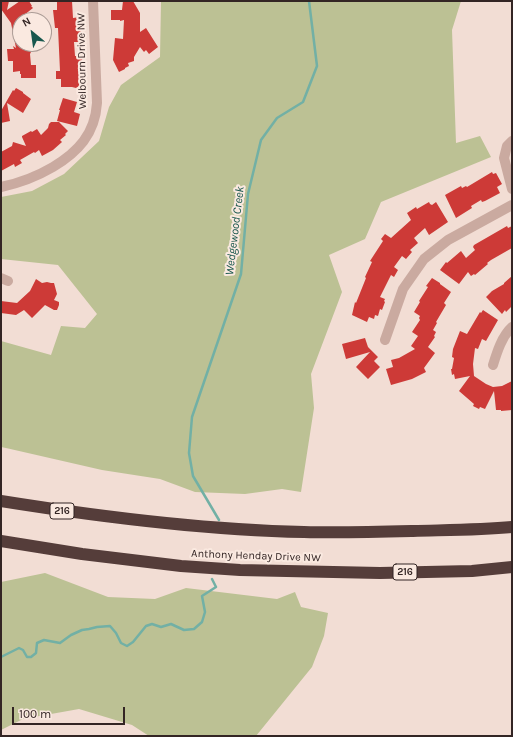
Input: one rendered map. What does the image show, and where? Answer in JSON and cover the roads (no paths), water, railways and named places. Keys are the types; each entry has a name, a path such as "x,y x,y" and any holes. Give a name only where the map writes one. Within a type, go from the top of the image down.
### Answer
{"highway":[{"name":"216","path":"1,501 123,519 197,526 304,532 356,533 512,527"},
{"name":"Anthony Henday Drive NW","path":"1,541 122,559 181,566 240,570 380,573 472,571 512,567"}],"street":[{"name":"Welbourn Drive NW","path":"1,187 34,178 72,155 82,144 90,130 95,116 97,103 93,1"},
{"path":"512,142 507,146 504,158 512,189"},
{"path":"385,340 403,289 424,259 448,240 512,205"},
{"path":"493,365 499,348 512,327"}],"waterway":[{"name":"Wedgewood Creek","path":"219,520 193,476 189,453 192,417 241,274 248,194 261,140 277,118 303,102 317,66 309,1"},
{"name":"Wedgewood Creek","path":"1,657 19,648 23,650 27,657 31,657 36,653 37,643 44,640 60,643 71,635 82,630 97,627 110,626 116,633 121,643 127,646 133,642 146,626 152,624 161,627 171,624 184,630 194,629 202,622 205,612 202,596 216,587 212,579"}]}
